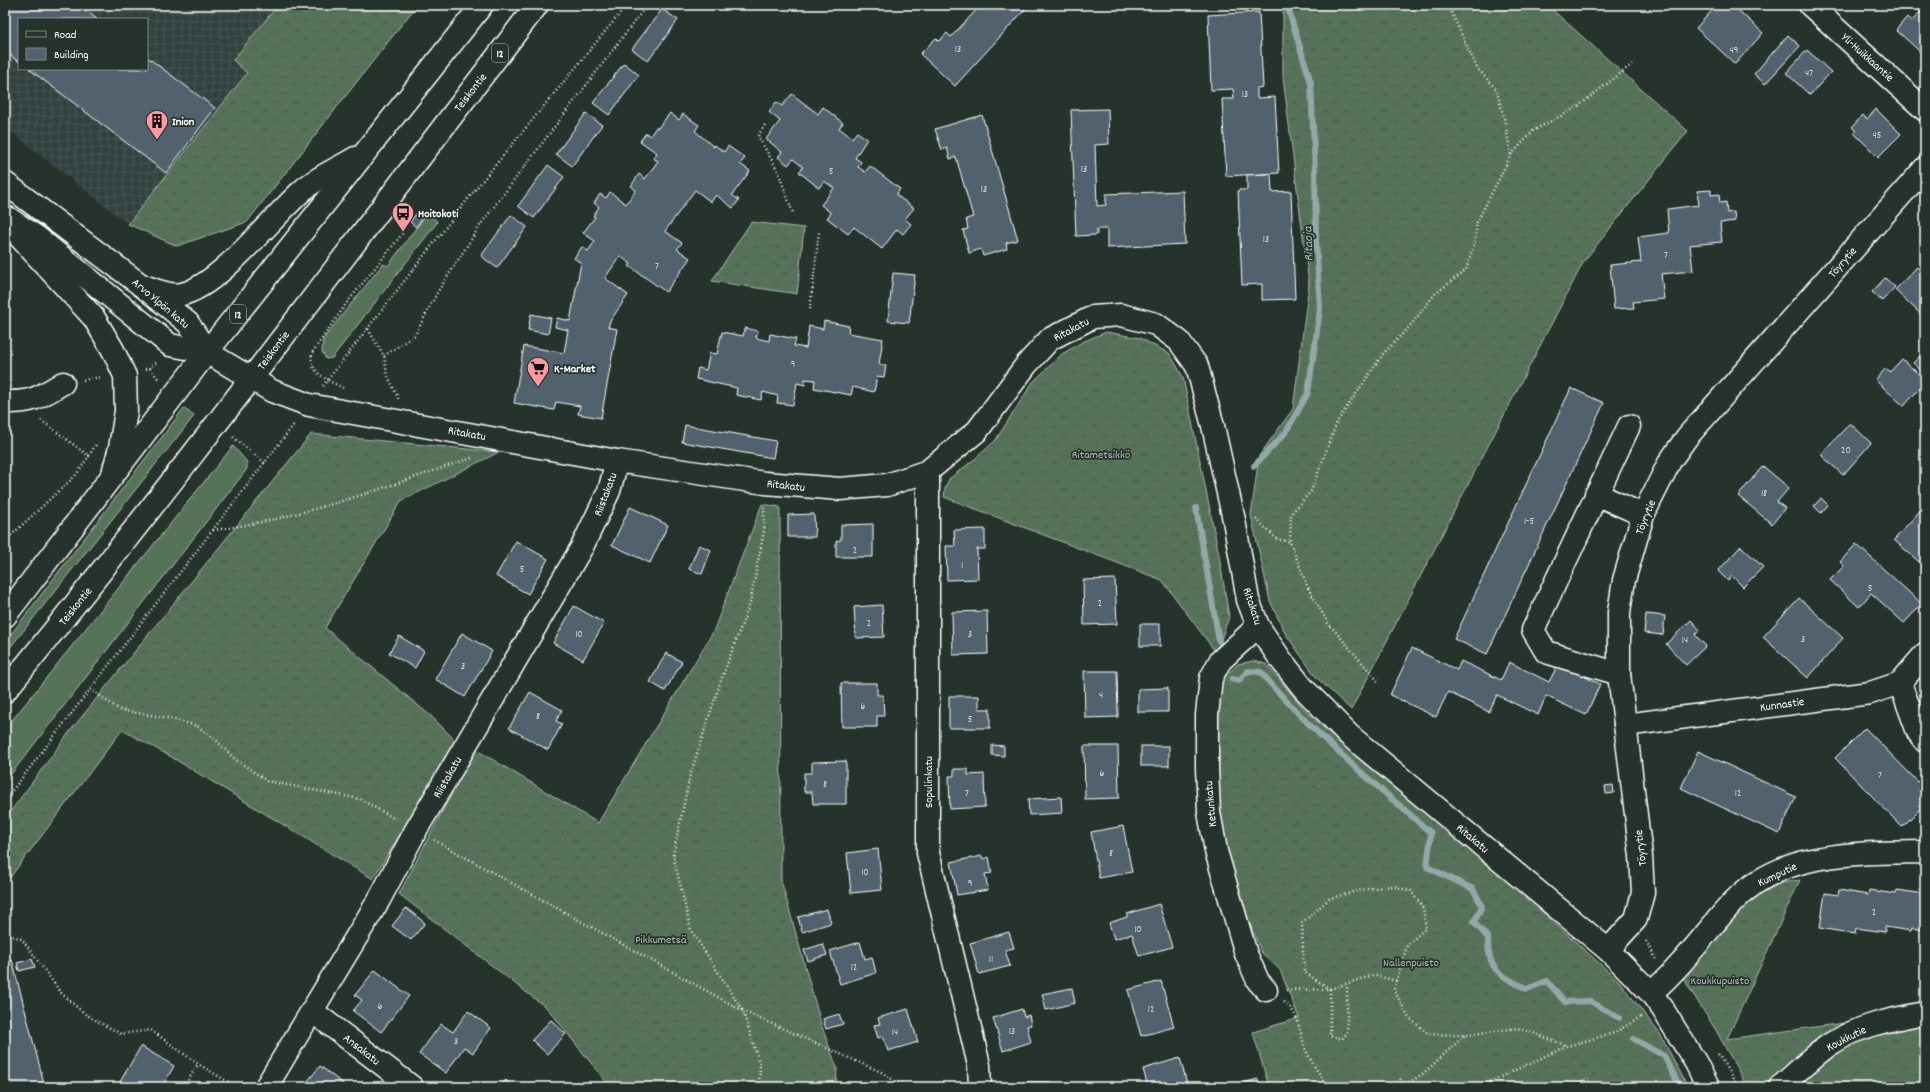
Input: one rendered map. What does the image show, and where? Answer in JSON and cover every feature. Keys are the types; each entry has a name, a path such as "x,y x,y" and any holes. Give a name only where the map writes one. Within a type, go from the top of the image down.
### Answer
{"main road":[{"name":"12","path":"5,616 208,352 482,5"},
{"name":"Teiskontie","path":"5,691 103,571 537,5"},
{"name":"Yli-Huikkaantie","path":"1810,5 1925,110"},
{"path":"141,285 162,292 181,295 200,287 235,258 304,188 366,152"},
{"name":"Töyrytie","path":"1608,950 1636,919 1643,893 1643,878 1619,674 1619,612 1624,580 1643,516 1670,461 1687,437 1925,168"},
{"name":"Arvo Ylpön katu","path":"5,182 141,285 188,323 208,352"},
{"name":"Arvo Ylpön katu","path":"5,216 38,238 170,345 208,352"},
{"path":"5,221 94,318 126,376 126,410 120,448 112,478"},
{"name":"Ritakatu","path":"208,352 282,396 309,405 617,461 765,483 840,489 887,485 928,471 977,431 1027,364 1050,339 1094,317 1121,315 1156,324 1179,341 1197,366 1213,426 1234,520 1248,600 1258,626 1304,690 1349,734 1608,950 1656,1001 1696,1063 1708,1087"},
{"path":"11,402 37,398 63,383"},
{"path":"1619,674 1546,652 1532,630 1629,426"},
{"name":"Riistakatu","path":"266,1087 380,898 416,830 582,547 609,491 617,461"},
{"name":"Sopulinkatu","path":"928,471 928,854 981,1073 980,1087"},
{"path":"1596,494 1643,516"},
{"name":"Ketunkatu","path":"1258,626 1220,661 1214,669 1211,678 1207,715 1207,768 1209,812 1216,851 1246,954 1258,981 1266,990"},
{"path":"1925,654 1900,683 1918,732 1925,741"},
{"name":"Kunnastie","path":"1625,725 1870,693 1900,683"},
{"name":"Kumputie","path":"1656,1001 1670,977 1735,901 1756,883 1778,871 1802,862 1826,857 1878,853 1925,852"},
{"name":"Ansakatu","path":"312,1011 412,1087"},
{"name":"Koukkutie","path":"1780,1087 1825,1048 1846,1036 1863,1028 1883,1022 1925,1013"}],"path":[{"path":"328,380 537,113 627,5"},
{"path":"384,356 415,335 437,293 480,224 647,5"},
{"path":"1448,5 1477,68 1496,89 1504,117 1511,155"},
{"path":"1378,681 1328,623 1309,590 1290,542 1291,514 1311,491 1337,422 1383,354 1410,326 1435,294 1466,270 1475,241 1477,222 1511,155 1534,130 1576,108 1635,62"},
{"path":"765,125 758,136 778,171 793,213"},
{"path":"810,309 820,232"},
{"path":"344,388 315,371 310,361 312,353 346,304 403,233"},
{"path":"368,329 384,356 387,374 400,404 393,402"},
{"path":"11,402 90,457"},
{"path":"5,800 298,420"},
{"path":"5,541 77,474 90,457 101,436"},
{"path":"213,530 248,525 322,507 473,458 485,448 492,438"},
{"path":"759,1087 760,1064 742,1011 691,930 673,855 690,775 720,682 750,603 764,531 765,483"},
{"path":"1234,520 1251,515 1277,538 1290,542"},
{"path":"90,689 120,710 168,718 197,726 214,738 235,759 267,781 360,799 742,1011 881,1072 904,1087"},
{"path":"5,792 9,795"},
{"path":"1330,989 1304,972 1302,923 1330,898 1366,889 1393,886 1411,891 1423,908 1426,928 1407,945 1394,990 1409,1018 1429,1034 1465,1035 1517,1028 1567,1046"},
{"path":"1636,919 1653,956 1670,977"},
{"path":"5,934 22,938 62,994 86,1015 122,1034 151,1030 198,1064 237,1087"},
{"path":"1266,990 1330,989 1373,975 1397,981"},
{"path":"1330,989 1330,1036 1342,1039 1347,1033 1347,984"},
{"path":"1266,990 1288,1005 1293,1012 1308,1054 1328,1087"},
{"path":"1479,1087 1567,1046 1614,1033 1645,1016 1656,1001"},
{"path":"1400,1079 1404,1086 1424,1072 1465,1035"},
{"path":"184,1087 198,1064"}],"shaded area":[{"path":"5,5 278,5 233,60 247,72 128,224 5,127"}],"green space":[{"path":"278,5 417,5 247,222 177,246 128,224 247,73 233,60"},
{"path":"1283,5 1547,5 1688,131 1584,261 1351,710 1316,677 1285,633 1270,601 1251,515 1259,456 1293,409 1309,284 1283,77"},
{"path":"427,213 437,221 436,224 332,358 326,359 322,352 323,339 383,264 388,266"},
{"path":"751,222 804,228 797,294 712,281"},
{"name":"Ritametsikkö","path":"1106,332 1140,338 1170,354 1183,377 1219,555 1229,617 1219,645 1214,650 1162,580 944,497 949,479 995,441 1033,382 1062,354 1082,342"},
{"path":"184,408 194,416 5,654 5,642"},
{"path":"311,434 499,452 401,501 325,628 432,717 456,741 373,879 168,755 122,730 5,884 5,819 71,730"},
{"path":"233,446 247,462 247,469 5,782 5,729"},
{"name":"Pikkumetsä","path":"762,504 780,507 781,880 822,1027 837,1068 836,1087 610,1087 548,1009 399,894 475,749 598,823 713,632"},
{"name":"Nallenpuisto","path":"1253,661 1266,664 1306,711 1339,742 1503,876 1619,981 1660,1034 1688,1087 1592,1087 1588,1079 1571,1087 1269,1087 1253,1032 1299,1018 1280,970 1261,952 1237,891 1221,825 1216,775 1217,719 1221,680 1238,664"},
{"name":"Koukkupuisto","path":"1800,880 1727,1039 1844,1023 1815,1043 1766,1087 1747,1087 1717,1032 1683,978 1719,929 1765,886"},
{"path":"1925,1022 1925,1087 1793,1087 1844,1046 1878,1033"}],"building":[{"path":"5,5 79,5 96,18 18,18 18,61 5,51"},
{"path":"981,5 1029,5 955,86 920,54 936,38 939,41 947,33 951,37"},
{"path":"1717,5 1739,5 1736,8 1763,33 1735,64 1696,28"},
{"path":"662,9 678,20 648,61 632,49"},
{"path":"1923,9 1925,11 1924,55 1896,30 1907,17 1911,22"},
{"path":"1259,12 1263,87 1257,88 1257,98 1275,97 1279,173 1226,176 1222,99 1234,99 1233,89 1211,90 1208,15"},
{"path":"1788,35 1800,46 1765,84 1754,74"},
{"path":"1807,50 1831,72 1810,95 1786,73"},
{"name":"Inion","path":"148,58 215,108 166,173 30,70 148,70"},
{"path":"624,63 639,75 609,115 593,103"},
{"path":"792,94 818,114 823,107 843,123 839,128 852,138 857,132 867,139 855,158 861,162 858,167 865,172 870,166 900,189 896,195 914,208 905,219 911,224 903,234 897,229 882,249 854,227 848,234 827,218 831,213 821,205 834,188 824,181 819,188 799,172 803,167 793,159 788,165 778,157 782,152 766,139 780,121 769,112 776,102 782,106"},
{"path":"1108,109 1109,144 1095,145 1097,206 1106,205 1106,194 1183,191 1185,244 1107,248 1107,229 1097,229 1097,235 1076,236 1071,110"},
{"path":"1876,109 1901,134 1878,157 1854,133 1856,131 1852,127 1863,115 1867,119"},
{"path":"586,113 602,125 572,166 556,154"},
{"path":"670,113 679,120 683,114 699,125 695,131 714,147 715,145 724,152 728,146 745,158 740,164 750,171 732,195 739,200 733,208 716,195 711,202 695,190 665,231 682,243 677,249 690,258 666,292 629,266 631,264 620,256 605,278 628,295 610,321 608,327 617,329 601,418 578,414 580,406 556,402 554,410 514,403 524,346 564,353 568,330 555,327 557,318 570,321 581,263 574,258 582,247 588,251 595,241 583,233 595,217 593,216 599,207 594,203 600,194 606,198 610,192 626,204 636,190 631,186 639,174 645,179 658,161 653,158 657,153 640,141 646,133 650,136 656,127 658,128"},
{"path":"982,115 1018,240 1006,243 1007,249 983,256 981,249 969,253 963,230 968,229 966,219 973,217 956,157 950,159 947,148 942,150 935,129"},
{"path":"548,165 564,177 534,218 518,206"},
{"path":"1271,174 1272,192 1291,191 1295,299 1262,300 1262,284 1242,285 1238,190 1247,190 1247,175"},
{"path":"1711,190 1711,195 1719,194 1720,203 1726,202 1727,213 1734,212 1735,221 1720,223 1722,242 1690,245 1693,271 1661,274 1664,299 1633,302 1634,308 1614,309 1610,265 1641,262 1638,237 1669,233 1667,209 1699,205 1697,191"},
{"path":"416,214 422,219 416,227 410,222"},
{"path":"511,215 527,227 497,268 481,256"},
{"path":"1917,267 1925,274 1925,318 1895,290"},
{"path":"893,273 915,275 909,323 888,321"},
{"path":"1885,278 1895,287 1882,301 1872,292"},
{"path":"531,314 551,318 548,334 528,330"},
{"path":"824,321 849,326 848,333 883,339 879,364 886,365 884,377 877,376 874,392 853,387 851,395 814,388 815,380 805,379 805,385 797,383 793,405 777,403 778,396 763,392 761,400 736,395 737,388 696,379 698,368 706,370 710,353 717,354 722,332 743,336 745,328 758,331 756,338 769,341 770,334 796,339 794,346 806,348 809,326 823,329"},
{"path":"1921,355 1925,358 1925,374 1913,363"},
{"path":"1902,359 1925,380 1925,382 1904,406 1875,380 1886,368 1890,372"},
{"path":"1571,388 1604,403 1487,654 1454,639"},
{"path":"1850,423 1871,443 1843,475 1821,455"},
{"path":"685,425 776,441 773,458 682,442"},
{"path":"1763,466 1789,488 1777,502 1785,508 1772,524 1738,496"},
{"path":"1821,498 1828,505 1821,513 1814,506"},
{"path":"1925,505 1925,567 1894,540"},
{"path":"630,507 668,525 650,563 612,545"},
{"path":"814,514 815,537 788,537 788,515"},
{"path":"873,524 873,557 836,557 836,541 841,540 841,525"},
{"path":"985,529 985,549 977,549 978,579 947,580 946,546 955,546 954,530"},
{"path":"516,541 548,559 528,594 496,576"},
{"path":"1856,544 1922,604 1904,623 1871,593 1859,607 1830,580 1844,566 1840,562"},
{"path":"699,545 711,550 702,574 689,569"},
{"path":"1741,546 1763,567 1743,587 1732,576 1728,581 1718,571"},
{"path":"1115,579 1117,624 1084,625 1083,580"},
{"path":"1799,598 1843,638 1808,678 1763,637"},
{"path":"882,605 884,637 856,638 854,607"},
{"path":"574,606 604,623 583,660 553,643"},
{"path":"987,611 988,654 953,655 952,612"},
{"path":"1646,614 1665,616 1663,635 1644,633"},
{"path":"1691,620 1700,630 1695,635 1706,646 1686,665 1666,644"},
{"path":"1140,624 1160,624 1160,646 1140,646"},
{"path":"462,633 492,651 465,697 435,679"},
{"path":"399,636 424,651 415,668 389,653"},
{"path":"1412,648 1457,670 1461,661 1501,680 1509,662 1549,682 1558,664 1600,684 1586,715 1546,696 1538,715 1497,695 1489,712 1448,692 1436,717 1390,695"},
{"path":"666,653 682,662 665,691 650,682"},
{"path":"1084,671 1117,671 1118,717 1085,718"},
{"path":"841,683 877,683 877,695 883,695 884,716 877,716 877,727 842,727"},
{"path":"1168,688 1168,712 1138,712 1138,689"},
{"path":"530,692 562,710 556,721 562,724 548,750 509,728"},
{"path":"949,696 979,696 979,709 990,709 990,728 949,728"},
{"path":"1865,728 1925,789 1925,804 1902,827 1835,758"},
{"path":"992,745 1004,746 1004,756 992,755"},
{"path":"1084,746 1118,746 1119,798 1085,799"},
{"path":"1141,746 1169,746 1169,766 1141,766"},
{"path":"1698,751 1796,797 1779,834 1681,788"},
{"path":"846,761 846,804 813,804 812,792 804,792 804,773 812,773 812,762"},
{"path":"954,769 968,769 968,775 984,774 985,807 950,809 949,776 954,776"},
{"path":"1613,785 1614,793 1606,794 1605,786"},
{"path":"1061,797 1062,813 1029,815 1028,799"},
{"path":"1123,826 1132,872 1099,878 1091,832"},
{"path":"878,849 882,890 851,893 847,853"},
{"path":"982,856 983,859 989,857 992,873 985,874 988,890 957,895 951,862"},
{"path":"1839,890 1868,895 1869,890 1896,894 1897,890 1925,894 1925,930 1912,928 1911,931 1885,927 1885,932 1856,928 1855,934 1820,928 1825,893 1838,895"},
{"path":"1159,904 1172,947 1139,956 1132,934 1114,939 1109,923 1127,917 1127,914"},
{"path":"406,908 425,923 411,940 392,926"},
{"path":"827,909 831,923 802,932 798,917"},
{"path":"1009,932 1014,948 1005,950 1010,966 979,974 970,943"},
{"path":"860,942 865,959 872,957 876,973 840,984 830,951"},
{"path":"823,944 827,955 808,961 804,950"},
{"path":"32,959 35,967 19,971 17,963"},
{"path":"12,960 45,1087 5,1087 5,962"},
{"path":"375,970 409,996 381,1032 353,1011 362,1000 355,995"},
{"path":"1161,981 1174,1027 1141,1036 1128,990"},
{"path":"1072,988 1075,1003 1046,1010 1042,994"},
{"path":"908,1009 918,1042 888,1051 883,1036 878,1038 874,1025 880,1024 878,1018"},
{"path":"1022,1009 1024,1017 1029,1015 1031,1025 1027,1026 1031,1042 1003,1051 993,1018"},
{"path":"468,1011 491,1028 473,1053 464,1047 446,1073 419,1054 441,1024 453,1032"},
{"path":"839,1014 843,1024 826,1029 823,1019"},
{"path":"551,1020 566,1034 547,1054 532,1040"},
{"path":"141,1046 174,1066 162,1087 117,1087"},
{"path":"1180,1058 1188,1087 1148,1087 1143,1069"},
{"path":"320,1066 347,1087 303,1087"},
{"path":"1258,1079 1260,1087 1239,1087 1239,1084"},
{"path":"506,1080 512,1087 498,1087"},
{"path":"1022,1082 1050,1082 1050,1087 1022,1087"}],"waterway":[{"name":"Ritaoja","path":"1254,466 1286,432 1308,393 1320,309 1316,241 1311,83 1287,5"},
{"path":"1196,508 1219,641"},
{"path":"1232,679 1239,680 1248,671 1261,672 1321,736 1431,833 1427,867 1473,889 1482,906 1474,922 1488,938 1490,958 1497,971 1509,980 1527,989 1547,981 1565,1002 1590,1001 1619,1018"},
{"path":"1634,1039 1664,1056 1680,1087"}],"place":[{"name":"Inion","path":"157,140"},
{"name":"Hoitokoti","path":"403,232"},
{"name":"K-Market","path":"538,388"}]}
